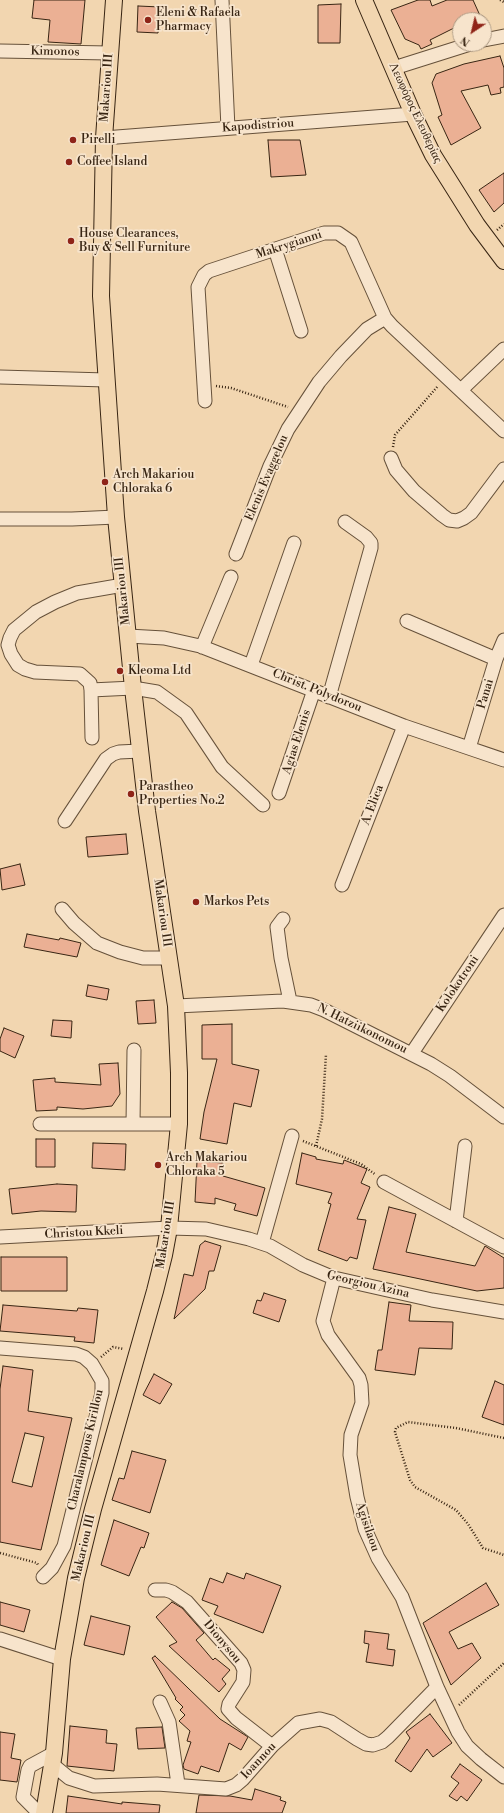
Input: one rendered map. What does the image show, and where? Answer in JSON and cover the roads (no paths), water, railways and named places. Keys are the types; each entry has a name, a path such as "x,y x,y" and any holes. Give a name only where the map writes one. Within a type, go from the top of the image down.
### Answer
{"main road":[{"name":"Makariou III","path":"44,1813 53,1758 62,1659 76,1578 87,1532 155,1291 169,1228 179,1124 179,1066 176,1006 168,958 140,751 133,688 116,517 101,296 104,138 114,0"},
{"name":"Λεωφόρος Ελευθερίας","path":"364,0 413,114 433,155 477,225 504,260"}],"street":[{"path":"222,0 228,128"},
{"path":"492,38 504,36"},
{"path":"394,68 452,50"},
{"name":"Kimonos","path":"0,51 109,53"},
{"name":"Kapodistriou","path":"104,138 413,114"},
{"name":"Makrygianni","path":"205,401 198,287 200,280 209,271 324,233 338,233 351,242 385,318 403,337 504,431"},
{"path":"275,249 302,331"},
{"name":"Elenis Evaggelou","path":"236,554 279,446 300,411 319,382 354,342 367,329 385,318"},
{"path":"461,390 504,349"},
{"path":"0,377 106,380"},
{"path":"392,458 396,470 414,491 449,520 457,521 471,513 504,469"},
{"path":"0,519 72,519 116,517"},
{"path":"330,697 371,548 371,542 366,537 345,522"},
{"path":"251,664 294,543"},
{"path":"202,647 231,577"},
{"path":"92,738 90,683 80,674 35,672 25,669 18,664 11,654 8,645 14,630 36,612 55,602 78,593 123,585"},
{"path":"407,621 496,659"},
{"name":"Christ. Polydorou","path":"128,636 164,638 202,647 251,664 404,726 504,760"},
{"name":"Panai","path":"469,748 496,659 504,640"},
{"path":"91,690 133,688 157,692 186,713 222,767 263,805"},
{"name":"Agias Elenis","path":"279,793 314,690"},
{"name":"A. Elica","path":"342,885 404,726"},
{"path":"65,821 106,760 113,754 119,752 140,751"},
{"path":"62,909 74,923 98,943 120,952 143,958 168,958"},
{"name":"Kolokotroni","path":"412,1053 504,915"},
{"path":"283,920 277,926 281,958 290,1001"},
{"name":"N. Hatziikonomou","path":"176,1006 264,1001 290,1001 311,1005 412,1053 450,1076 504,1117"},
{"path":"133,1124 134,1050"},
{"path":"40,1124 179,1124"},
{"path":"262,1243 292,1136"},
{"path":"456,1221 466,1146"},
{"path":"384,1182 504,1247"},
{"name":"Christou Kkeli","path":"0,1237 169,1228"},
{"name":"Georgiou Azina","path":"169,1228 206,1229 262,1243 281,1251 319,1273 334,1278 432,1300 504,1312"},
{"name":"Agisilaou","path":"334,1278 324,1315 324,1327 333,1343 359,1378 362,1403 351,1435 350,1443 352,1468 357,1497 372,1546 402,1597 437,1687 449,1714 467,1746 504,1777"},
{"name":"Charalampous Kirillou","path":"0,1348 76,1354 84,1357 92,1364 102,1382 102,1393 64,1546 52,1568 43,1577"},
{"name":"Dionysou","path":"155,1590 166,1590 172,1592 187,1602 241,1664 245,1676 241,1686 229,1704 228,1709 236,1718 272,1746"},
{"path":"0,1639 62,1659"},
{"name":"Ioannou","path":"53,1758 69,1778 94,1786 178,1784 226,1789 243,1779 272,1746 298,1723 320,1719 331,1722 366,1744 373,1745 382,1742 437,1687"},
{"path":"160,1702 169,1722 178,1784"},
{"path":"39,1813 23,1797 28,1770 30,1766 53,1758"}],"place":[{"name":"Eleni & Rafaela Pharmacy","path":"148,20"},
{"name":"Pirelli","path":"73,140"},
{"name":"Coffee Island","path":"69,162"},
{"name":"House Clearances, Buy & Sell Furniture","path":"71,241"},
{"name":"Arch Makariou Chloraka 6","path":"105,482"},
{"name":"Kleoma Ltd","path":"120,671"},
{"name":"Parastheo Properties No.2","path":"131,794"},
{"name":"Markos Pets","path":"196,902"},
{"name":"Arch Makariou Chloraka 5","path":"158,1165"}]}
